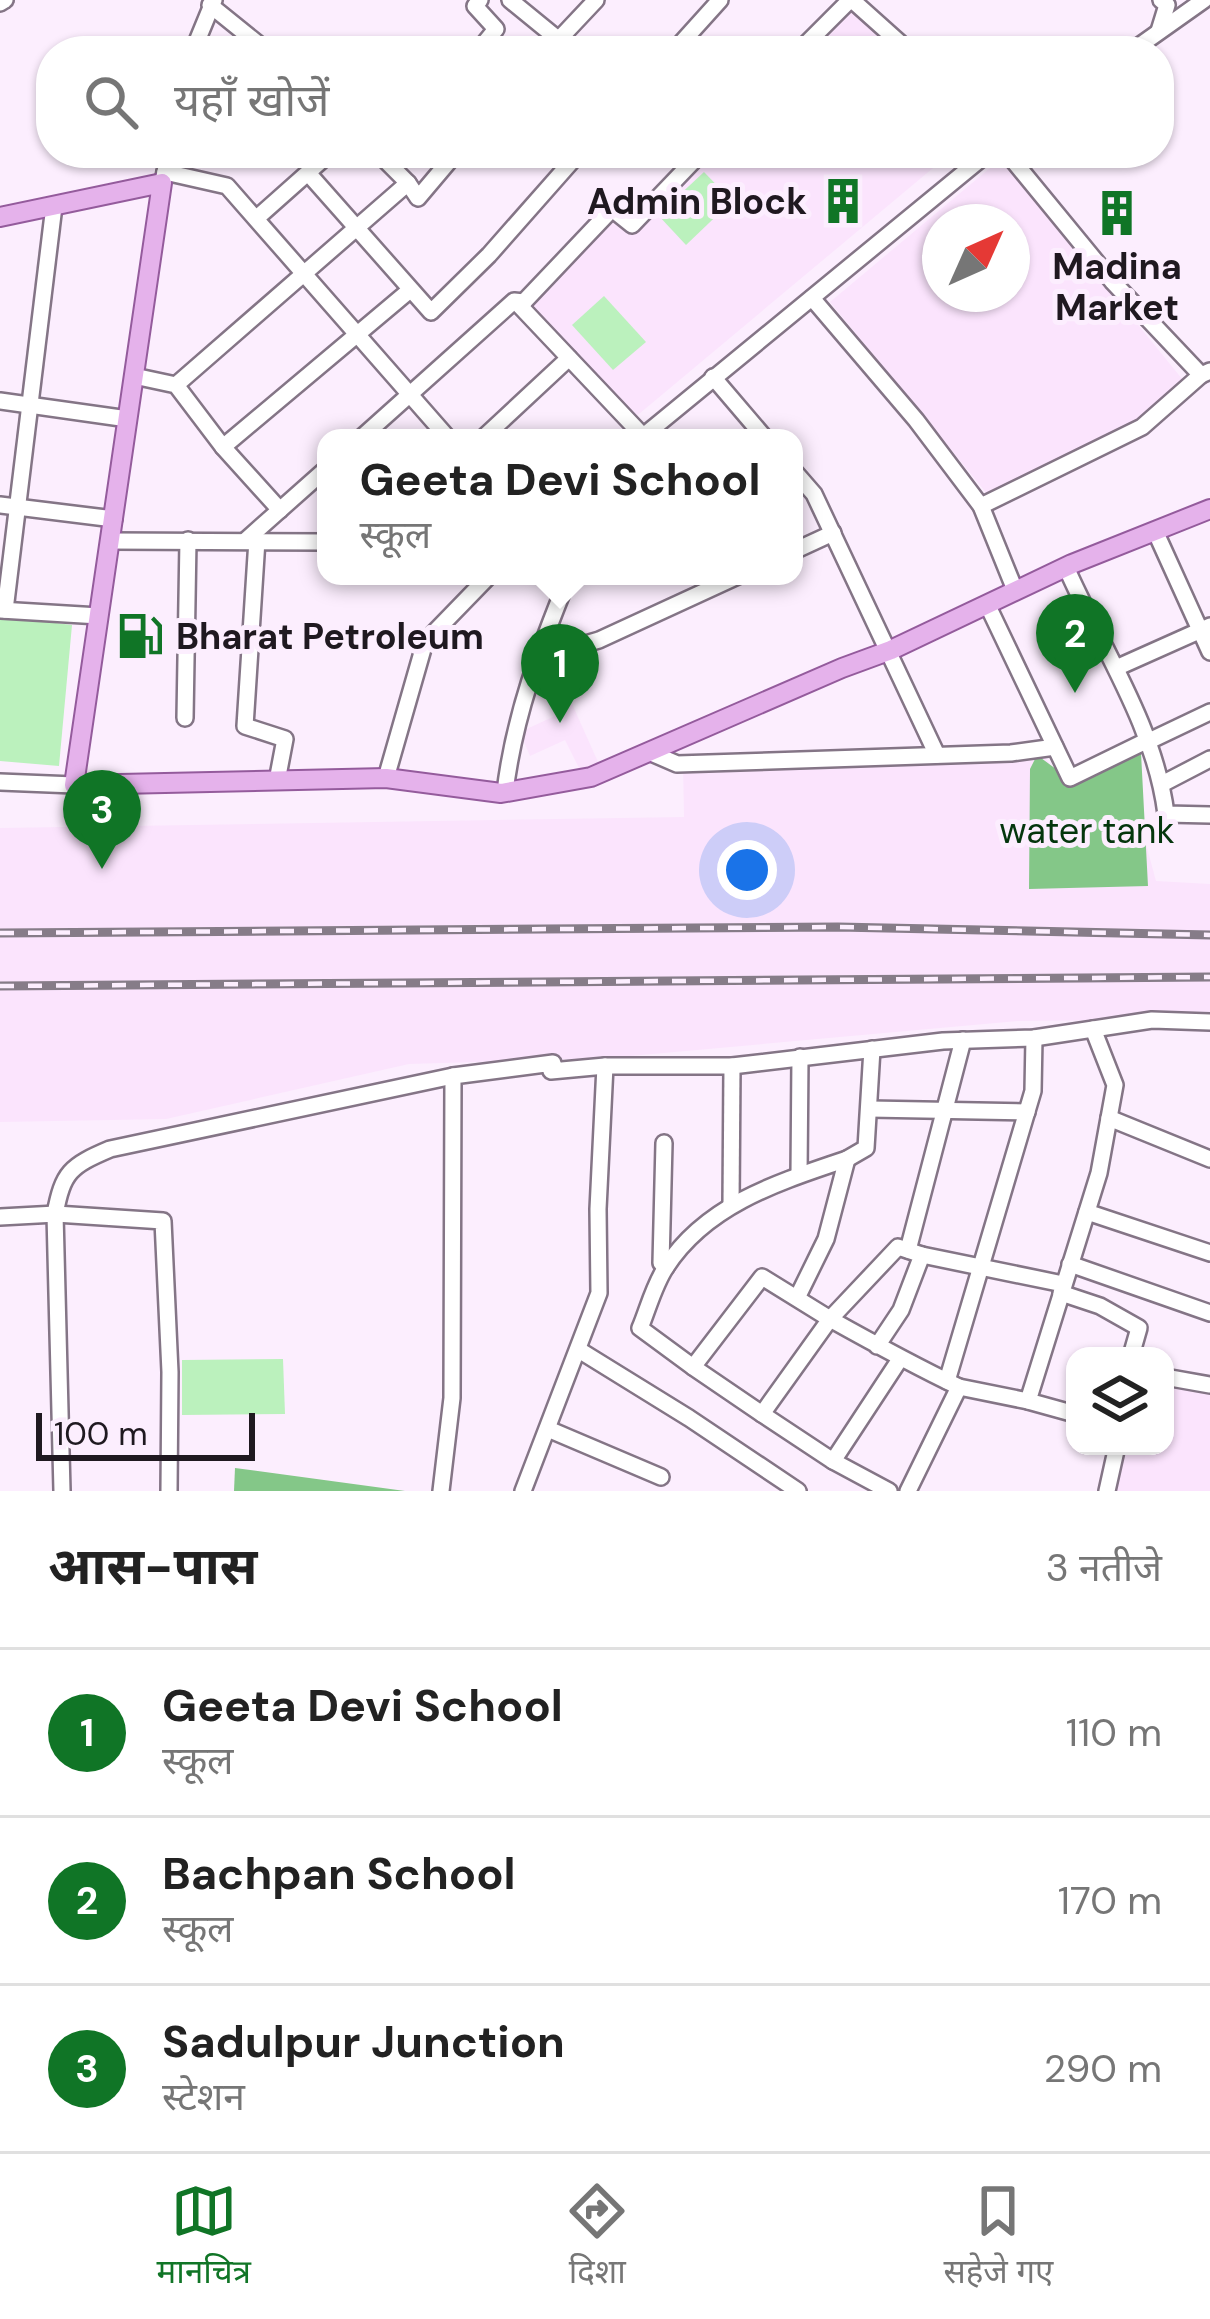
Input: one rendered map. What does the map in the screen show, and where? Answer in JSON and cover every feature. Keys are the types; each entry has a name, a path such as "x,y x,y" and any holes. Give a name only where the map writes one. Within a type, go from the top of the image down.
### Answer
{"main road":[{"path":"0,217 164,178 74,785 386,778 505,792 591,777 890,650 1066,567 1210,509"}],"street":[{"path":"480,0 475,6 496,29 490,36"},
{"path":"562,36 596,0"},
{"path":"688,36 721,0"},
{"path":"814,36 851,0 892,36"},
{"path":"1160,31 1166,4 1162,0"},
{"path":"1153,36 1204,0"},
{"path":"513,1 546,36"},
{"path":"199,36 212,2 250,36"},
{"path":"166,168 164,178 227,186 440,429"},
{"path":"258,218 314,168"},
{"path":"396,168 418,198 443,168"},
{"path":"308,173 431,312 566,168"},
{"path":"635,429 520,306 612,209 632,225 687,168"},
{"path":"651,429 970,168"},
{"path":"981,506 1142,428 1206,373 1112,281 1019,168"},
{"path":"176,385 408,183"},
{"path":"54,206 28,404 8,506 2,610 99,616"},
{"path":"223,447 410,290"},
{"path":"812,298 916,420 981,506 1016,590"},
{"path":"371,429 514,302 524,302"},
{"path":"492,429 569,358"},
{"path":"134,376 176,385 280,510"},
{"path":"713,377 757,429"},
{"path":"0,401 128,419"},
{"path":"277,781 285,739 244,726 251,540 317,477"},
{"path":"803,481 814,494 937,754"},
{"path":"8,506 114,519"},
{"path":"803,547 833,533"},
{"path":"1156,533 1205,628 1210,652"},
{"path":"110,541 317,542"},
{"path":"185,718 188,541"},
{"path":"1066,567 1146,742 1162,784 1166,814 1210,815"},
{"path":"386,778 425,642 480,585"},
{"path":"505,792 511,742 565,585"},
{"path":"537,658 598,640 718,585"},
{"path":"987,604 1070,778 1210,712"},
{"path":"1116,668 1205,628"},
{"path":"649,752 677,764 1055,747"},
{"path":"1162,784 1210,759"},
{"path":"0,782 74,785"},
{"path":"62,1491 56,1214 61,1184 76,1163 110,1149 452,1076 553,1063 551,1071 731,1066 963,1040 1034,1038 1152,1020 1210,1022"},
{"path":"1028,1401 1099,1173 1115,1084 1093,1029"},
{"path":"908,1491 953,1384 1033,1091 1034,1038"},
{"path":"877,1346 901,1310 963,1040"},
{"path":"872,1049 866,1148 719,1210 666,1268 640,1328 833,1461 889,1491"},
{"path":"799,1175 800,1057"},
{"path":"523,1491 599,1293 605,1066"},
{"path":"730,1205 731,1066"},
{"path":"441,1491 452,1398 452,1076"},
{"path":"869,1109 1027,1112"},
{"path":"1109,1118 1210,1160"},
{"path":"664,1143 661,1263 666,1268"},
{"path":"797,1298 826,1239 847,1159"},
{"path":"1087,1212 1210,1253"},
{"path":"0,1217 56,1214 163,1221 170,1372 169,1491"},
{"path":"762,1414 830,1319 898,1247 1062,1288 1139,1328 1134,1347"},
{"path":"1070,1264 1210,1313"},
{"path":"693,1367 762,1277 900,1359 953,1384 1066,1412"},
{"path":"579,1350 798,1491"},
{"path":"833,1461 900,1359"},
{"path":"1174,1379 1210,1385"},
{"path":"548,1430 662,1477"},
{"path":"1107,1491 1115,1455"}],"shaded area":[{"path":"851,7 881,36 823,36"},
{"path":"694,168 933,168 633,419 528,307 611,214 630,232"},
{"path":"990,168 1010,168 1183,380 1144,417 988,495 830,302 922,225 922,312 1030,312 1030,204 947,204"},
{"path":"555,666 598,762 580,770 565,740 530,756 520,732 557,715 538,674"},
{"path":"1045,757 1063,785 1126,770 1156,881 1210,884 1210,1019 1018,1021 608,1058 409,1064 166,1119 0,1122 0,828 684,817 683,762"},
{"path":"1174,1386 1210,1394 1210,1491 1115,1491 1123,1455 1174,1455"}],"green space":[{"path":"704,172 732,201 686,245 658,215"},
{"path":"604,296 646,342 613,370 572,325"},
{"path":"0,616 72,625 59,766 0,761"},
{"name":"water tank","path":"1141,753 1148,886 1029,889 1030,769 1037,755 1064,775"},
{"path":"283,1359 285,1414 182,1415 182,1360"},
{"path":"235,1468 405,1491 234,1491"}],"railway":[{"path":"0,933 838,927 1210,935"},
{"path":"0,986 1210,977"}],"place":[{"name":"Admin Block","path":"843,201"},
{"name":"Madina Market","path":"1117,213"},
{"name":"Bharat Petroleum","path":"140,636"},
{"name":"Bachpan School","path":"1075,693"},
{"name":"Geeta Devi School","path":"560,723"},
{"name":"Sadulpur Junction","path":"102,869"}]}
